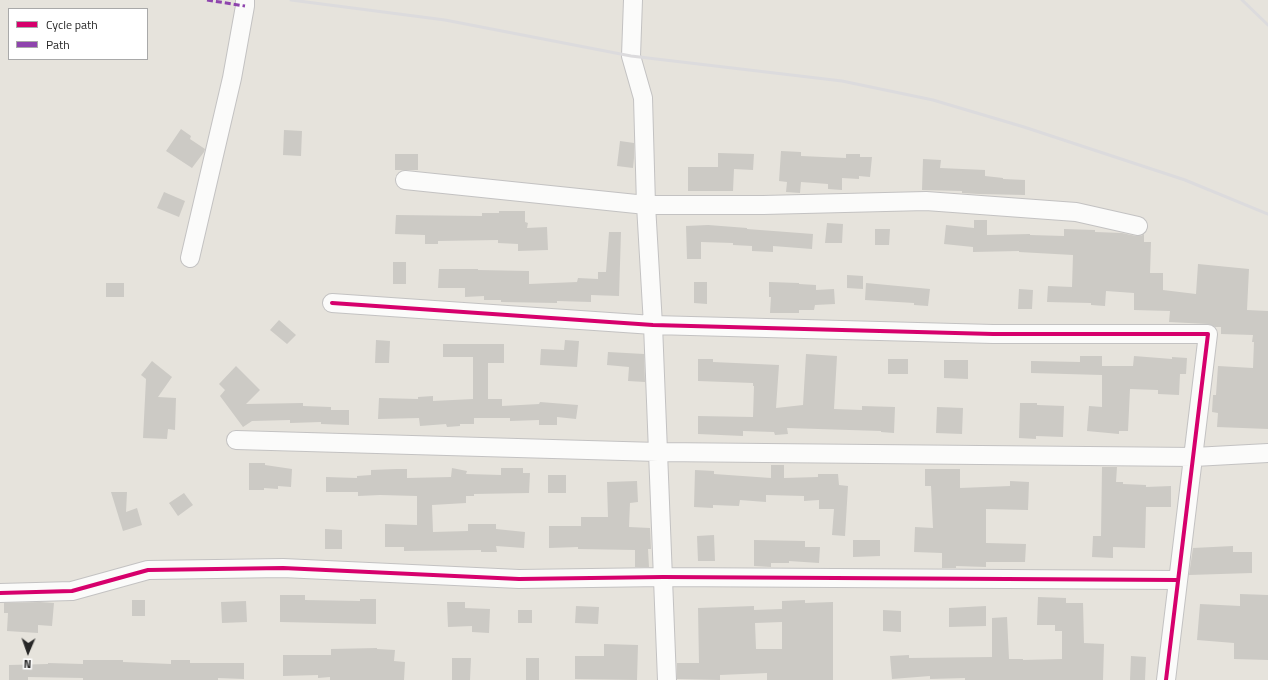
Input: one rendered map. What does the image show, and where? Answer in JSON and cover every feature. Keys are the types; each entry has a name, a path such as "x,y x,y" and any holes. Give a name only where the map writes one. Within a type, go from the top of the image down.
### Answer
{"street":[{"path":"190,258 232,78 245,0"},
{"path":"633,0 631,56 643,98 646,205 653,325 667,680"},
{"path":"405,180 646,205 771,205 926,201 1076,212 1138,226"},
{"path":"332,303 653,325 993,334 1208,334 1166,680"},
{"path":"236,440 658,452 1194,457 1268,453"},
{"path":"0,593 72,591 148,570 283,568 519,579 663,576 1178,580"}],"building":[{"path":"181,129 191,136 190,139 205,149 192,168 166,151"},
{"path":"284,130 302,131 301,156 283,155"},
{"path":"620,141 634,143 633,168 617,166"},
{"path":"781,151 801,152 801,156 846,158 846,154 860,154 860,157 872,157 870,177 859,176 859,179 842,178 842,190 828,189 828,184 801,182 800,193 786,192 787,182 779,181"},
{"path":"718,153 754,154 753,170 734,169 733,191 688,191 688,167 718,167"},
{"path":"395,154 418,154 418,170 395,170"},
{"path":"923,159 941,160 940,168 985,170 985,176 1025,180 1025,195 979,194 962,193 962,191 922,190"},
{"path":"164,192 185,201 179,217 157,208"},
{"path":"499,211 525,211 525,222 528,223 527,228 547,227 548,250 518,251 518,244 498,243 498,240 438,241 438,244 425,244 425,235 395,234 396,215 482,216 482,213 499,213"},
{"path":"974,220 987,220 987,235 1030,234 1064,236 1064,229 1095,230 1095,232 1122,233 1136,236 1141,236 1144,234 1144,242 1151,242 1150,273 1163,273 1163,290 1196,294 1198,264 1249,269 1247,310 1268,311 1268,429 1217,427 1218,413 1212,412 1213,395 1216,395 1218,366 1253,368 1253,335 1221,334 1221,327 1215,327 1208,324 1169,322 1170,311 1134,310 1134,293 1106,291 1105,306 1091,305 1091,303 1047,302 1048,286 1072,287 1073,255 1019,251 973,252 973,247 944,244 946,225 974,228"},
{"path":"827,223 843,224 842,243 825,243"},
{"path":"708,225 813,234 812,249 773,246 773,252 752,251 752,246 733,245 733,243 701,242 701,259 687,259 686,226"},
{"path":"875,229 890,229 889,245 875,245"},
{"path":"609,232 621,232 619,296 591,295 591,302 501,302 501,300 484,300 484,296 465,297 465,288 438,288 439,269 529,271 529,284 577,282 578,278 598,279 598,272 606,272"},
{"path":"393,262 406,262 406,284 393,284"},
{"path":"847,275 863,276 863,289 847,288"},
{"path":"694,282 707,282 707,304 694,303"},
{"path":"769,282 816,285 816,290 834,289 835,304 815,305 814,310 799,310 799,313 770,313 771,297 769,297"},
{"path":"106,283 124,283 124,297 106,297"},
{"path":"866,283 930,289 928,306 914,305 914,303 865,300"},
{"path":"1019,289 1033,290 1032,309 1018,309"},
{"path":"279,320 296,335 287,344 270,330"},
{"path":"376,340 390,341 389,363 375,363"},
{"path":"565,340 579,341 577,367 540,365 541,349 564,350"},
{"path":"443,344 504,344 504,363 488,363 488,399 502,399 502,406 539,404 540,402 578,405 576,419 557,417 557,425 539,425 539,420 510,421 510,418 474,418 474,424 460,424 460,426 447,427 446,424 420,426 419,418 378,419 379,398 418,399 418,397 433,396 433,401 473,399 473,357 443,357"},
{"path":"608,352 644,354 645,382 628,381 629,367 607,365"},
{"path":"806,354 837,356 834,409 862,410 862,406 895,407 894,433 881,431 787,428 788,434 775,435 774,432 743,431 743,436 698,434 698,416 753,417 754,386 753,383 698,381 698,359 713,359 713,362 779,365 776,408 803,405"},
{"path":"1080,356 1102,356 1102,366 1133,366 1134,356 1172,359 1172,357 1187,358 1186,374 1180,374 1179,395 1158,394 1158,390 1130,389 1128,431 1119,431 1119,434 1087,431 1089,406 1102,407 1102,375 1031,373 1031,361 1080,362"},
{"path":"888,359 908,359 908,374 888,374"},
{"path":"944,360 968,360 968,379 944,378"},
{"path":"152,361 172,377 158,397 176,398 175,430 168,429 167,439 143,438 146,379 141,375"},
{"path":"236,366 260,390 246,404 303,403 303,406 331,407 331,410 349,410 349,425 321,424 321,422 290,423 290,420 252,421 243,427 220,396 225,390 219,384"},
{"path":"1020,403 1064,406 1063,437 1036,436 1036,439 1019,438"},
{"path":"937,407 963,408 962,434 936,433"},
{"path":"249,463 265,463 265,465 292,469 291,487 278,486 278,489 264,488 264,490 249,490"},
{"path":"771,465 784,465 784,478 818,477 818,474 838,474 839,485 848,486 845,536 832,535 834,509 819,509 819,500 804,501 804,496 766,495 766,502 740,500 739,506 713,505 713,508 694,507 695,470 714,471 714,474 771,478"},
{"path":"1102,467 1117,467 1116,482 1123,482 1123,484 1146,485 1146,487 1171,486 1171,507 1146,507 1145,548 1113,547 1113,558 1092,557 1093,536 1101,536"},
{"path":"452,468 467,471 466,474 501,475 501,468 523,468 523,473 530,473 529,493 474,494 474,496 466,496 466,503 432,505 433,532 468,531 468,524 496,524 496,529 525,532 524,548 496,546 497,552 481,552 481,550 404,551 404,547 385,547 385,524 417,525 417,496 358,496 358,492 326,492 326,477 357,478 357,476 371,475 371,470 407,469 407,478 451,477"},
{"path":"925,469 960,469 960,488 1010,486 1010,481 1029,482 1028,510 986,509 986,543 1026,544 1025,562 986,562 986,567 956,566 956,568 942,568 942,553 914,552 915,527 933,528 931,486 925,486"},
{"path":"548,475 566,475 566,493 548,493"},
{"path":"637,481 638,502 630,503 629,527 650,528 651,549 648,549 649,567 635,567 635,550 578,549 578,547 549,548 549,526 581,526 581,517 608,517 607,482"},
{"path":"111,492 127,492 126,512 137,508 142,525 123,531"},
{"path":"184,493 193,505 178,516 169,503"},
{"path":"325,529 342,530 342,549 325,549"},
{"path":"714,535 715,561 698,561 697,536"},
{"path":"754,540 805,541 805,547 820,547 819,563 789,561 789,563 771,563 771,567 754,566"},
{"path":"853,540 880,540 880,556 853,557"},
{"path":"1233,546 1233,552 1252,552 1252,573 1189,575 1193,548"},
{"path":"1240,594 1268,595 1268,660 1234,659 1234,643 1197,640 1200,604 1240,606"},
{"path":"280,595 305,595 305,600 360,601 360,599 376,599 376,624 280,622"},
{"path":"1038,597 1066,598 1066,603 1083,603 1084,643 1104,644 1103,680 965,680 965,678 930,679 930,676 892,679 890,656 909,655 909,658 992,657 992,618 1007,617 1009,659 1062,659 1062,631 1055,631 1055,625 1037,625"},
{"path":"132,600 145,600 145,616 132,616"},
{"path":"805,600 805,603 833,602 833,680 767,680 767,673 720,675 720,680 677,679 677,663 699,663 698,608 754,606 754,610 782,609 782,601","holes":["782,622 782,649 756,649 755,623"]},
{"path":"246,601 247,622 222,623 221,602"},
{"path":"447,602 465,602 465,608 490,609 489,633 472,632 472,626 448,627"},
{"path":"4,603 54,603 52,626 38,625 38,633 7,631 8,613 4,613"},
{"path":"576,606 599,607 598,624 575,623"},
{"path":"986,606 986,626 949,627 949,608"},
{"path":"518,610 532,610 532,623 518,623"},
{"path":"883,610 901,611 901,632 883,631"},
{"path":"604,644 638,645 637,680 575,679 575,656 604,656"},
{"path":"377,648 395,650 394,661 405,662 404,680 330,680 330,677 318,678 318,675 283,676 283,655 331,655 331,649"},
{"path":"1131,656 1146,657 1145,680 1130,680"},
{"path":"452,658 471,658 470,680 452,680"},
{"path":"526,658 539,658 539,680 526,680"},
{"path":"83,660 123,660 123,662 171,664 171,660 190,660 190,663 244,663 244,679 83,680 83,678 28,677 28,680 9,680 9,665 48,663 83,664"}],"railway":[{"path":"291,0 445,20 631,56 842,81 933,100 1024,127 1185,180 1268,214"},
{"path":"1242,0 1268,25"}],"marked path":[{"path":"207,0 245,6"}],"cycle path":[{"path":"332,303 653,325 993,334 1208,334 1166,680"},
{"path":"0,593 72,591 148,570 283,568 519,579 663,577 1178,580"}]}
